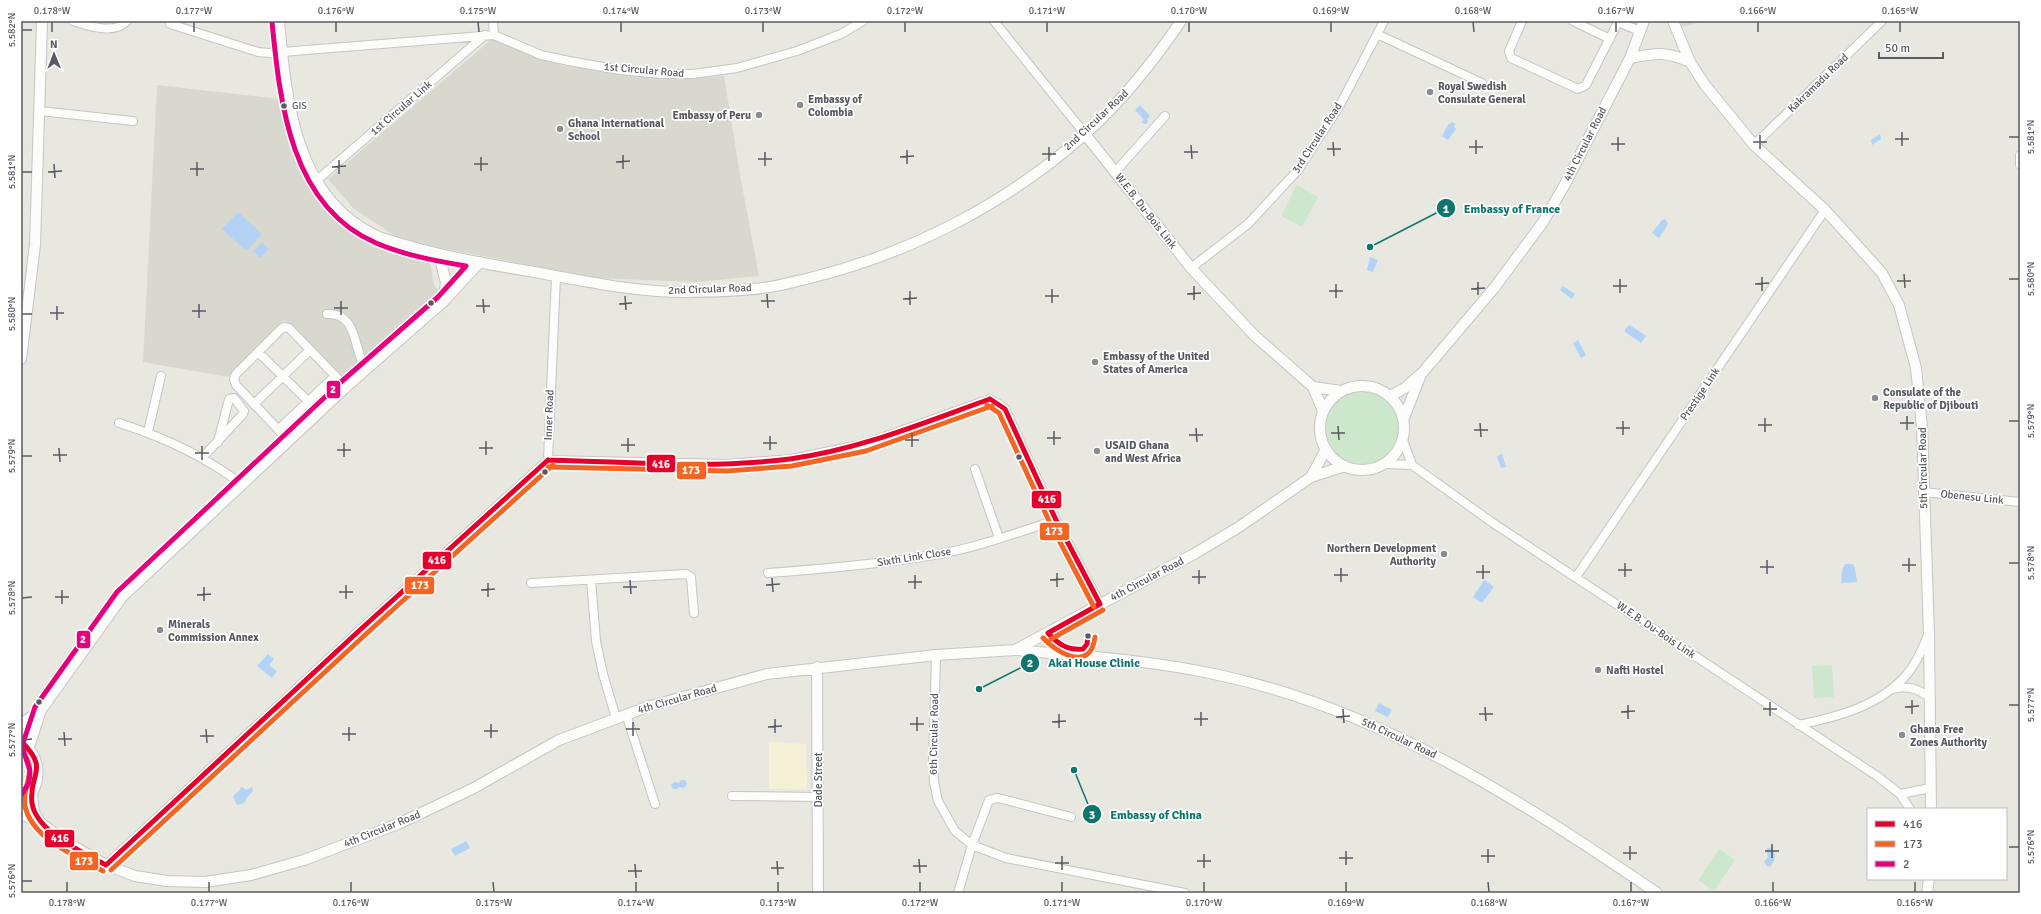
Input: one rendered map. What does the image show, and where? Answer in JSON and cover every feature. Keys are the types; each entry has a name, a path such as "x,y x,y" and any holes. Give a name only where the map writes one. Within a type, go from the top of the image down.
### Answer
{"street":[{"path":"21,359 35,245 42,21"},
{"path":"73,21 88,26 114,28 122,26 128,21"},
{"name":"2nd Circular Road","path":"279,21 289,106 303,154 316,181 334,205 350,220 377,236 439,254 629,288 683,292 771,287 841,270 919,241 985,207 1042,169 1085,134 1128,91 1159,53 1181,21"},
{"path":"170,24 258,52 282,53 489,35 493,21"},
{"name":"1st Circular Road","path":"489,35 541,55 569,62 620,70 662,74 693,74 737,68 797,51 841,34 863,21"},
{"name":"W.E.B. Du-Bois Link","path":"994,21 1035,75 1116,171 1191,268 1255,336 1312,387 1323,411"},
{"name":"3rd Circular Road","path":"1191,268 1248,224 1298,170 1340,105 1384,21"},
{"path":"1522,21 1509,51 1511,58 1578,89 1586,85 1618,22 1640,31"},
{"path":"1574,21 1610,39"},
{"name":"4th Circular Road","path":"1390,396 1405,388 1423,372 1495,287 1543,222 1564,186 1630,58 1644,21"},
{"name":"5th Circular Road","path":"1673,21 1690,62 1705,85 1754,145 1825,210 1882,273 1899,305 1916,368 1920,394 1929,634 1931,808"},
{"name":"Kakramadu Road","path":"1754,145 1882,21"},
{"path":"1377,34 1482,83"},
{"name":"1st Circular Link","path":"316,181 489,35"},
{"path":"1630,58 1659,53 1675,56 1690,62"},
{"path":"40,111 134,121"},
{"path":"1116,171 1164,116"},
{"path":"2020,155 2020,165"},
{"name":"Prestige Link","path":"1576,577 1825,210"},
{"path":"439,254 446,283 443,302"},
{"path":"42,824 34,812 32,794 37,779 38,770 34,754 25,744 41,710 122,597 346,387 443,302 480,262"},
{"name":"Inner Road","path":"548,460 556,276"},
{"path":"327,314 338,315 350,325 356,339 360,360 366,369"},
{"path":"289,441 236,385 234,379 236,374 284,327 289,328 346,387"},
{"path":"255,404 310,350"},
{"path":"258,352 308,401"},
{"name":"4th Circular Road","path":"1404,418 1416,384 1423,372"},
{"path":"148,432 161,376"},
{"path":"279,429 335,376"},
{"path":"1353,386 1366,386 1379,389 1390,396 1399,406 1404,418 1405,430 1403,440 1396,454 1384,464 1372,469 1358,470 1346,466 1334,459 1326,449 1321,437 1320,424 1323,411 1330,400 1341,391 1353,386"},
{"path":"1312,387 1341,391"},
{"path":"202,458 218,442 243,414 244,411 234,398 229,398 218,442"},
{"path":"106,865 360,629 548,460 727,464 791,458 864,444 990,400 999,404 1005,409 1056,520 1100,604"},
{"path":"119,423 148,432 202,458 222,469 241,484"},
{"path":"1384,464 1412,465 1403,440"},
{"name":"4th Circular Road","path":"1311,477 1326,449"},
{"name":"W.E.B. Du-Bois Link","path":"1412,465 1493,523 1900,794 1909,808"},
{"name":"4th Circular Road","path":"21,814 42,824 68,843 106,865 135,876 168,881 205,882 251,875 304,860 398,824 472,789 560,740 626,714 676,698 767,674 817,667 936,655 1015,650 1194,554 1239,527 1311,477 1346,466"},
{"path":"975,468 999,538"},
{"name":"Obenesu Link","path":"1923,492 2020,502"},
{"name":"Sixth Link Close","path":"768,573 856,566 935,555 999,538 1056,520"},
{"path":"531,583 686,574 690,577 694,613"},
{"path":"591,580 596,641 616,718"},
{"path":"1891,690 1912,668 1929,634"},
{"name":"5th Circular Road","path":"1015,650 1107,658 1215,674 1261,685 1341,712 1402,737 1462,769 1567,833 1657,893"},
{"name":"6th Circular Road","path":"936,655 933,764 934,782 938,801 944,814 955,830 972,845 1006,858 1185,893"},
{"name":"Dade Street","path":"817,667 818,893"},
{"path":"1798,725 1848,713 1891,690 1903,687 1914,688 1930,697"},
{"path":"21,724 41,710"},
{"path":"626,714 655,804"},
{"path":"1900,794 1932,788"},
{"path":"21,805 32,794"},
{"path":"732,796 818,797"},
{"path":"958,893 972,845 989,800 998,798 1071,817"},
{"path":"1927,893 1929,880"}],"shaded area":[{"path":"1680,21 1703,21 1682,27"},
{"name":"Ghana International School","path":"492,39 564,66 683,79 724,76 759,276 696,282 596,278 446,249 398,238 353,208 328,179"},
{"path":"157,85 280,99 282,115 301,163 328,206 358,235 430,262 434,285 441,294 343,377 284,320 228,377 143,362"},
{"path":"769,742 806,744 807,789 769,789"}],"green space":[{"path":"1297,185 1318,197 1302,227 1281,216"},
{"path":"1363,388 1378,391 1385,395 1395,405 1399,412 1402,427 1399,442 1395,449 1385,459 1378,463 1363,466 1348,463 1341,459 1331,449 1327,442 1324,427 1327,412 1331,405 1341,395 1348,391"},
{"path":"1832,665 1834,697 1814,698 1812,666"},
{"path":"1719,849 1735,860 1714,891 1698,880"}],"water":[{"path":"1140,105 1150,116 1147,119 1148,123 1146,124 1142,123 1143,119 1135,110"},
{"path":"1452,122 1455,124 1454,127 1456,129 1448,140 1442,136 1448,125"},
{"path":"1880,134 1881,139 1872,145 1871,140"},
{"path":"238,212 262,234 246,251 222,229"},
{"path":"1665,219 1668,224 1659,238 1652,233 1662,220"},
{"path":"262,242 269,249 260,258 253,251"},
{"path":"1370,257 1378,260 1373,272 1367,270"},
{"path":"1563,286 1575,294 1572,299 1560,290"},
{"path":"1630,325 1646,336 1641,343 1625,332 1625,329"},
{"path":"1578,340 1586,355 1581,358 1573,343"},
{"path":"1502,454 1506,467 1501,468 1497,456"},
{"path":"1845,564 1853,564 1857,582 1841,583 1842,570"},
{"path":"1484,580 1494,587 1482,603 1473,597"},
{"path":"268,654 274,659 269,665 277,671 272,678 257,666"},
{"path":"1379,703 1392,710 1388,717 1375,711"},
{"path":"681,780 685,780 687,784 684,788 679,787 678,789 673,789 671,785 674,782 679,783"},
{"path":"241,786 246,790 252,787 253,791 244,803 237,805 233,796 240,790"},
{"path":"466,841 470,848 455,856 451,849"},
{"path":"1772,847 1775,857 1770,867 1764,862 1768,857 1766,849"}],"transit line":[{"name":"2","path":"21,795 29,783 30,771 22,746 35,707 117,592 341,382 438,297 466,266 432,260 376,243 347,226 325,204 307,178 295,149 286,117 280,85 272,22"},
{"name":"416","path":"990,399 1005,409 1056,520 1100,604"},
{"name":"416","path":"548,460 730,464 790,459 816,455 866,442 916,426 990,399"},
{"name":"173","path":"987,405 999,413 1050,523 1094,607"},
{"name":"173","path":"548,467 727,471 792,466 866,451 992,406"},
{"name":"416","path":"106,865 361,629 548,460"},
{"name":"173","path":"111,870 366,634 553,465"},
{"name":"416","path":"1048,633 1100,604"},
{"name":"173","path":"1051,639 1103,610"},
{"name":"416","path":"1048,633 1064,646 1073,649 1083,649 1087,644 1088,636"},
{"name":"173","path":"1043,638 1057,650 1073,657 1081,657 1087,654 1092,648 1095,637"},
{"name":"416","path":"21,741 30,751 37,766 32,793 32,803 35,813 51,832 74,848 106,865"},
{"name":"173","path":"21,751 26,758 30,771 24,798 29,818 36,828 56,845 103,871"}],"place":[{"name":"Royal Swedish Consulate General","path":"1430,92"},
{"name":"Embassy of Colombia","path":"800,105"},
{"name":"GIS","path":"284,106"},
{"name":"Embassy of Peru","path":"759,115"},
{"name":"Ghana International School","path":"560,129"},
{"name":"Embassy of France","path":"1370,247"},
{"name":"Embassy of the United States of America","path":"1095,362"},
{"name":"Consulate of the Republic of Djibouti","path":"1875,398"},
{"name":"USAID Ghana and West Africa","path":"1097,451"},
{"name":"Northern Development Authority","path":"1444,554"},
{"name":"Minerals Commission Annex","path":"160,630"},
{"name":"Nafti Hostel","path":"1598,670"},
{"name":"Akai House Clinic","path":"979,689"},
{"name":"Ghana Free Zones Authority","path":"1902,735"},
{"name":"Embassy of China","path":"1074,770"}]}
